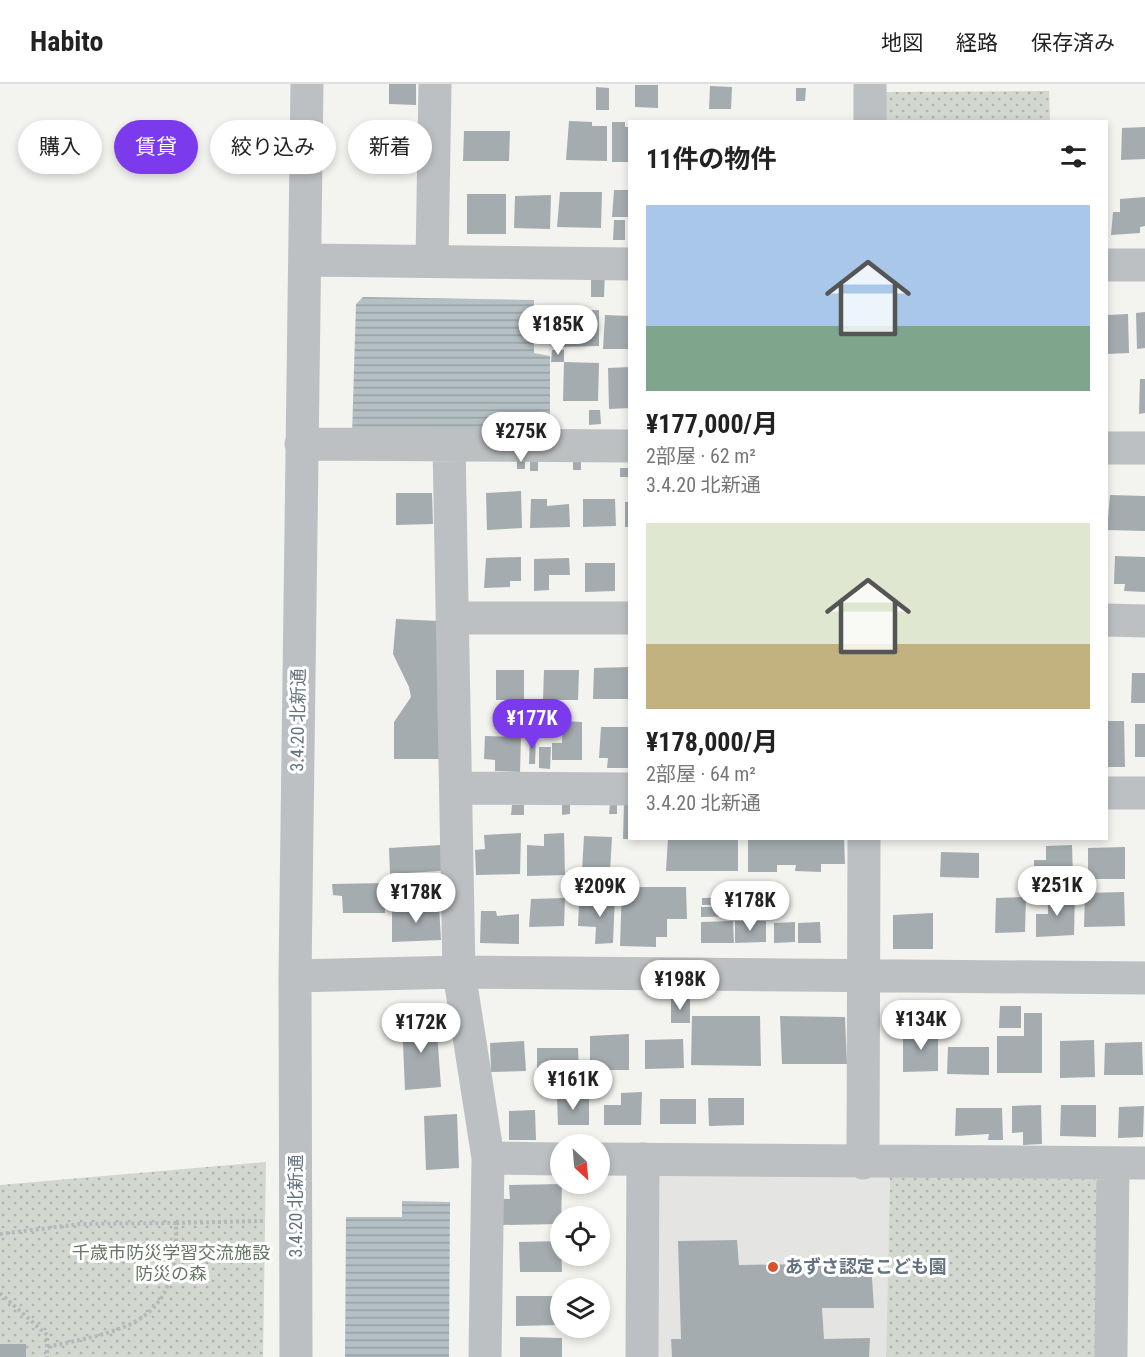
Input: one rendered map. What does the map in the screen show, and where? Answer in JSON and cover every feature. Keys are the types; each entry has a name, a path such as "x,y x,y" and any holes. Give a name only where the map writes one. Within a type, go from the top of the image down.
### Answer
{"street":[{"name":"3.4.20 北新通","path":"296,1357 295,976 307,84"},
{"path":"432,261 435,84"},
{"path":"870,84 870,120"},
{"path":"306,260 628,264"},
{"path":"1108,265 1145,265"},
{"path":"301,444 628,446"},
{"path":"449,445 459,972 488,1158 485,1357"},
{"path":"1108,448 1145,448"},
{"path":"453,618 628,618"},
{"path":"1108,620 1145,621"},
{"path":"456,788 628,789"},
{"path":"1108,793 1145,793"},
{"path":"863,1163 864,840"},
{"path":"295,976 459,972 1145,978"},
{"path":"488,1158 550,1159"},
{"path":"610,1159 863,1163 1129,1163 1111,1357"},
{"path":"642,1357 643,1159"}],"path":[{"path":"0,1234 80,1224 274,1220"},
{"path":"47,1347 116,1333 134,1324 154,1309 167,1290 174,1271 177,1251 176,1223"},
{"path":"0,1293 47,1335 47,1357"}],"shaded area":[{"path":"363,297 534,300 534,353 550,356 550,434 352,435 356,304"},
{"name":"あずさ認定こども園","path":"657,1173 890,1177 886,1357 657,1357"},
{"path":"402,1201 450,1202 449,1357 345,1357 346,1217 402,1217"}],"green space":[{"path":"1049,91 1050,120 886,120 886,92"},
{"name":"千歳市防災学習交流施設 防災の森","path":"266,1162 263,1357 0,1357 0,1185"},
{"path":"890,1177 1095,1179 1104,1192 1104,1357 886,1357"}],"building":[{"path":"389,84 416,84 416,105 389,104"},
{"path":"635,85 658,85 658,108 635,107"},
{"path":"710,86 732,87 731,109 709,109"},
{"path":"596,87 609,88 609,110 596,110"},
{"path":"796,88 806,88 805,101 796,101"},
{"path":"569,121 592,122 592,126 607,126 607,161 566,160"},
{"path":"612,122 625,122 625,127 628,127 628,162 612,162"},
{"path":"1145,127 1145,159 1121,160 1122,128"},
{"path":"464,131 510,131 509,161 463,161"},
{"path":"614,190 628,190 628,217 612,217"},
{"path":"560,192 602,192 601,228 557,227"},
{"path":"467,194 506,194 506,234 467,234"},
{"path":"551,195 550,229 514,228 515,196"},
{"path":"1145,197 1145,226 1140,227 1140,233 1111,235 1113,212 1120,212 1120,199"},
{"path":"614,220 625,220 625,240 613,240"},
{"path":"591,271 605,271 604,297 591,297"},
{"path":"599,310 599,346 559,347 558,311"},
{"path":"1145,312 1145,348 1137,349 1136,313"},
{"path":"1128,314 1129,353 1108,354 1108,315"},
{"path":"605,315 628,316 628,349 603,349"},
{"path":"552,350 564,350 564,362 551,362"},
{"path":"564,362 599,363 598,401 563,401"},
{"path":"628,367 628,408 609,409 608,368"},
{"path":"1140,379 1145,379 1145,413 1139,414"},
{"path":"589,410 600,410 601,424 589,425"},
{"path":"517,456 525,456 525,469 517,469"},
{"path":"573,457 581,457 581,470 573,470"},
{"path":"530,458 538,458 538,471 530,471"},
{"path":"620,468 628,468 628,477 620,477"},
{"path":"521,491 522,528 487,530 486,493"},
{"path":"396,493 432,493 433,524 396,525"},
{"path":"1110,495 1145,496 1145,531 1108,530"},
{"path":"531,499 547,499 547,506 569,504 570,527 530,528"},
{"path":"583,499 615,499 616,526 583,527"},
{"path":"625,502 628,502 628,527 625,527"},
{"path":"1115,556 1145,557 1145,592 1124,591 1125,584 1114,584"},
{"path":"521,557 521,581 510,581 510,587 484,588 486,558"},
{"path":"569,558 570,575 549,575 549,590 534,591 534,559"},
{"path":"585,563 615,563 615,591 585,592"},
{"path":"396,619 439,621 441,759 394,759 394,722 411,697 409,687 393,654"},
{"path":"628,667 628,699 593,699 594,668"},
{"path":"496,670 524,670 524,700 496,700"},
{"path":"544,670 579,670 578,700 543,700"},
{"path":"1132,673 1145,673 1145,703 1131,703"},
{"path":"529,719 537,719 537,726 529,726"},
{"path":"563,721 582,722 582,760 552,760 552,743 562,743"},
{"path":"1108,721 1124,721 1125,767 1108,767"},
{"path":"1135,724 1145,724 1145,757 1135,757"},
{"path":"601,727 628,727 628,768 607,768 608,758 599,758"},
{"path":"530,735 536,736 535,764 529,764"},
{"path":"485,736 521,737 520,772 495,771 495,760 484,759"},
{"path":"539,747 551,747 550,769 539,768"},
{"path":"570,804 570,814 562,815 562,805"},
{"path":"610,804 617,804 617,814 609,814"},
{"path":"624,804 628,805 628,839 623,839"},
{"path":"512,805 524,805 524,815 511,815"},
{"path":"521,833 520,874 476,875 475,850 485,849 484,835"},
{"path":"564,833 565,875 527,876 527,845 544,846 544,834"},
{"path":"584,836 612,837 610,872 582,871"},
{"path":"668,840 738,840 738,871 666,871"},
{"path":"748,840 844,840 845,864 821,864 821,872 795,871 796,865 777,865 777,872 748,872"},
{"path":"441,845 441,871 390,874 389,848"},
{"path":"1072,845 1073,877 1034,877 1034,860 1046,860 1046,846"},
{"path":"1125,847 1125,879 1088,879 1088,848"},
{"path":"941,852 979,853 979,878 940,877"},
{"path":"385,883 385,913 343,913 342,896 333,895 332,884"},
{"path":"622,887 686,887 687,919 667,919 667,937 656,937 656,947 620,946"},
{"path":"1124,892 1125,926 1084,927 1085,893"},
{"path":"1075,894 1074,935 1036,937 1036,914 1048,914 1048,896"},
{"path":"597,895 615,895 613,943 595,944 596,927 578,926 579,905 598,905"},
{"path":"755,896 765,896 765,919 755,919"},
{"path":"747,897 746,904 702,905 702,898"},
{"path":"1026,897 1025,932 995,933 996,898"},
{"path":"565,898 564,926 529,927 531,899"},
{"path":"439,906 441,940 392,942 392,907"},
{"path":"701,907 746,907 746,916 701,917"},
{"path":"481,911 496,911 497,916 519,914 519,944 480,943"},
{"path":"933,913 933,949 893,949 893,915"},
{"path":"733,921 734,943 701,943 701,922"},
{"path":"735,921 766,921 766,942 735,943"},
{"path":"795,922 795,942 774,943 774,923"},
{"path":"820,922 821,943 798,943 798,923"},
{"path":"671,999 690,999 690,1023 671,1023"},
{"path":"1000,1006 1021,1006 1021,1028 999,1028"},
{"path":"1024,1013 1042,1013 1042,1073 997,1073 997,1036 1024,1036"},
{"path":"692,1016 760,1016 761,1066 691,1065"},
{"path":"780,1016 845,1017 847,1064 782,1064"},
{"path":"436,1018 441,1087 405,1090 402,1020"},
{"path":"938,1030 938,1071 903,1072 903,1031"},
{"path":"629,1034 629,1070 590,1070 590,1036"},
{"path":"683,1039 684,1068 645,1069 645,1040"},
{"path":"1094,1040 1095,1077 1060,1078 1060,1041"},
{"path":"524,1041 526,1071 491,1072 490,1043"},
{"path":"1142,1042 1143,1075 1104,1075 1105,1043"},
{"path":"948,1047 989,1047 989,1075 947,1074"},
{"path":"537,1048 578,1048 579,1071 537,1071"},
{"path":"642,1092 641,1125 604,1125 604,1105 621,1105 621,1093"},
{"path":"557,1097 589,1097 589,1125 558,1125"},
{"path":"708,1098 744,1098 744,1125 709,1126"},
{"path":"660,1099 696,1099 696,1124 660,1124"},
{"path":"1041,1105 1042,1144 1023,1145 1023,1132 1012,1133 1012,1106"},
{"path":"1061,1105 1096,1105 1096,1137 1060,1136"},
{"path":"1144,1106 1143,1137 1118,1138 1119,1107"},
{"path":"956,1108 1002,1108 1003,1140 988,1140 989,1134 955,1136"},
{"path":"535,1110 536,1140 509,1140 509,1111"},
{"path":"457,1114 459,1168 426,1170 424,1116"},
{"path":"550,1184 550,1194 562,1194 561,1206 550,1206 550,1224 501,1225 501,1199 510,1199 509,1185"},
{"path":"737,1240 739,1265 871,1263 874,1308 822,1308 824,1339 870,1338 869,1357 672,1357 671,1339 681,1339 678,1241"},
{"path":"550,1241 550,1266 562,1266 562,1272 520,1272 519,1242"},
{"path":"516,1296 550,1296 550,1325 516,1326"},
{"path":"520,1337 562,1338 562,1357 520,1357"},
{"path":"0,1344 26,1344 26,1357 0,1357"}],"place":[{"name":"あずさ認定こども園","path":"773,1267"}]}
